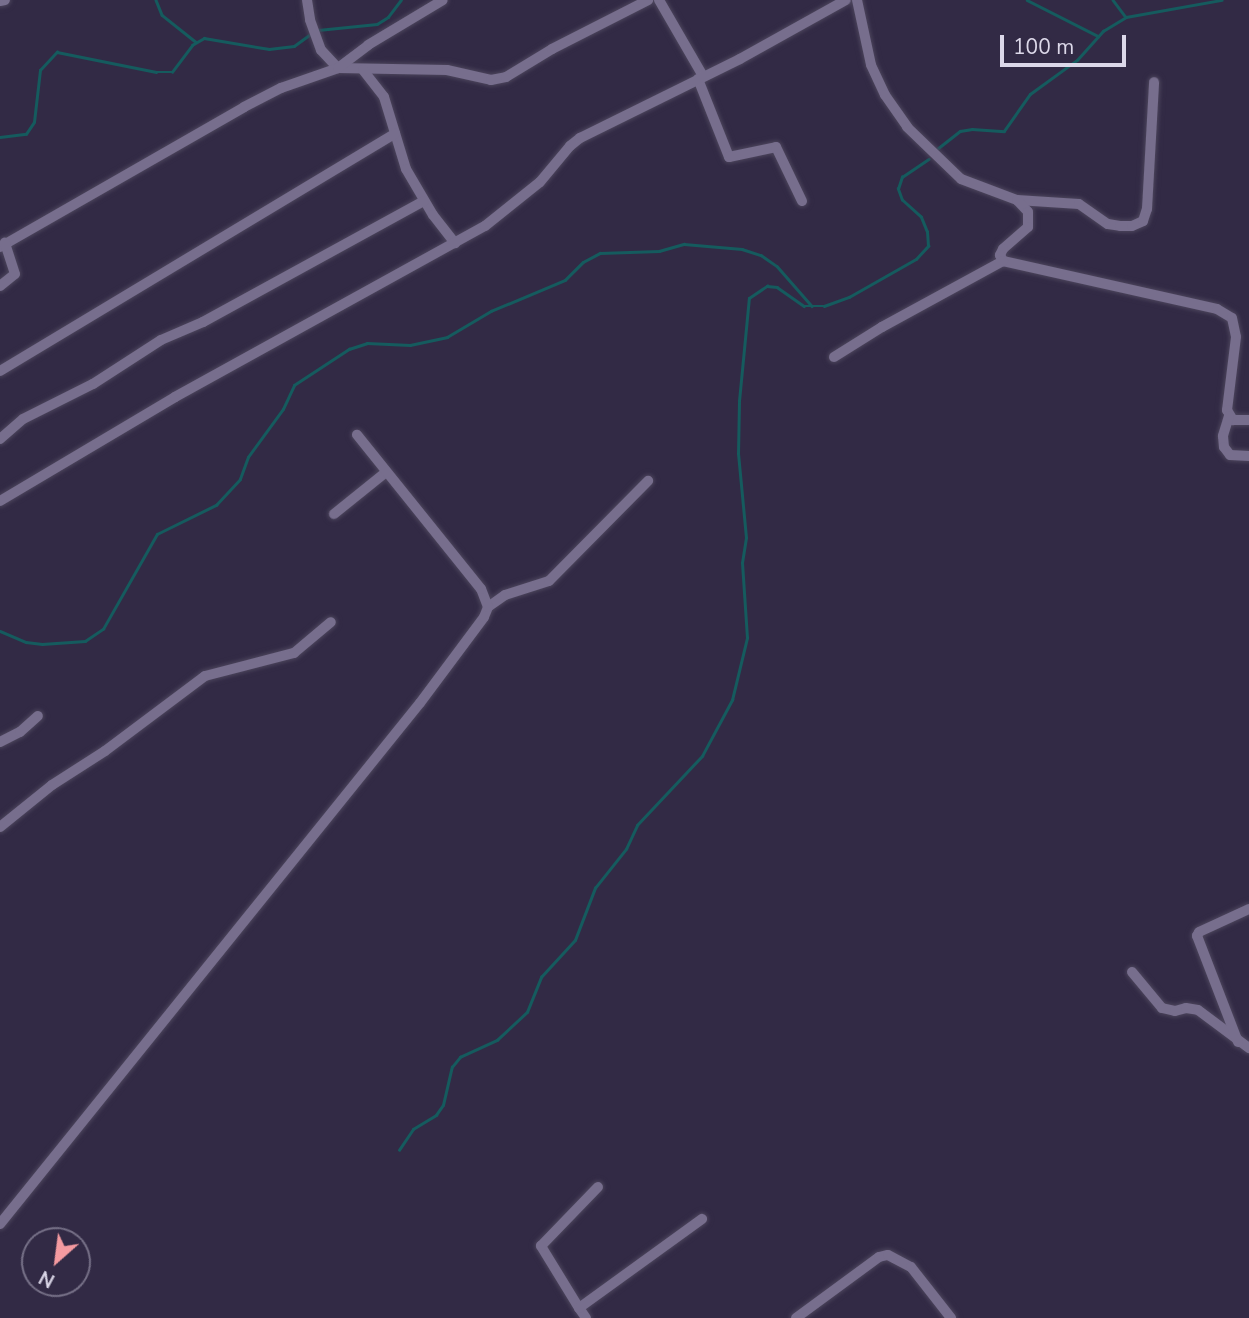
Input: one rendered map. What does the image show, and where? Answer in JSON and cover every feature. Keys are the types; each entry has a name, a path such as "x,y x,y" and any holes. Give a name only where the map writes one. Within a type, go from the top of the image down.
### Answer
{"street":[{"path":"307,0 310,20 321,50 338,68 447,70 499,79 648,0"},
{"path":"0,286 15,274 3,245 257,101 338,68 368,45 443,0"},
{"path":"659,0 700,78 729,156 776,147 802,201"},
{"path":"0,501 175,397 485,226 519,200 580,138 846,0"},
{"path":"857,0 871,65 885,95 907,127 961,179 1017,201 1079,204 1108,224 1120,226 1132,226 1143,221 1147,209 1154,82"},
{"path":"363,70 384,97 406,169 424,201 455,243"},
{"path":"1,369 395,134"},
{"path":"0,439 23,419 93,384 161,340 203,322 424,201"},
{"path":"1003,261 1000,255 1003,248 1028,227 1028,212 1017,201"},
{"path":"834,357 882,327 1003,261 1089,278 1226,313 1232,317 1236,337 1227,392 1229,416 1223,436 1224,447 1230,455 1249,456"},
{"path":"1229,416 1241,421 1249,420"},
{"path":"357,435 481,589 488,607"},
{"path":"334,514 386,472"},
{"path":"0,1224 420,703 439,673 479,626 488,607 505,596 549,581 648,481"},
{"path":"0,827 52,785 105,751 205,676 294,653 331,622"},
{"path":"0,742 20,732 38,716"},
{"path":"1238,1042 1196,939 1199,932 1249,909"},
{"path":"1132,972 1162,1008 1175,1011 1186,1008 1198,1010 1249,1048"},
{"path":"586,1318 541,1246 598,1187"},
{"path":"579,1308 702,1219"},
{"path":"796,1318 879,1257 888,1255 911,1267 951,1318"}],"waterway":[{"path":"156,0 162,15 196,42"},
{"path":"318,30 377,24 388,17 401,0"},
{"path":"1027,0 1098,36"},
{"path":"1113,0 1126,17"},
{"path":"937,149 960,131 1004,131 1030,94 1077,60 1103,31 1126,17 1221,0"},
{"path":"0,137 26,134 34,122 40,70 57,52 156,72 172,72 192,45 204,38 269,49 294,46 312,33"},
{"path":"399,1150 413,1129 436,1115 443,1105 452,1067 460,1057 497,1040 527,1012 541,977 575,940 595,888 626,849 637,825 702,756 732,700 747,638 742,563 746,538 738,454 739,401 749,298 767,286 777,287 804,306 824,306 849,297 916,259 928,246 927,232 921,217 902,200 898,189 902,177 929,159"},
{"path":"0,631 26,642 42,644 85,641 103,629 157,534 216,505 240,479 248,457 283,409 294,385 349,349 367,343 410,345 447,337 491,311 565,280 583,262 600,253 659,251 684,244 742,249 761,255 777,266 812,306"}]}
